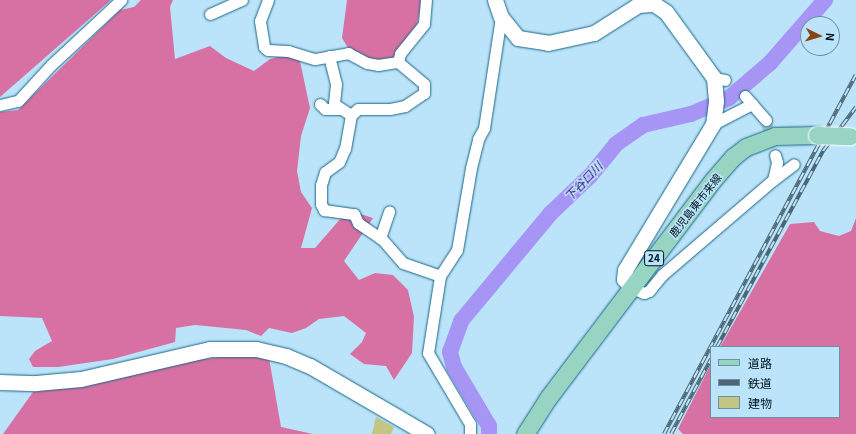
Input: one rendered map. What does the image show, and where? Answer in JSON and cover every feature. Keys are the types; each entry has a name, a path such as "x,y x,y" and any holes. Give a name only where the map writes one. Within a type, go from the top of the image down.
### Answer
{"main road":[{"name":"鹿児島東市来線","path":"525,434 548,398 712,181 733,157 746,147 775,136 853,136"}],"street":[{"path":"0,105 18,101 51,66 121,0"},
{"path":"210,14 242,0"},
{"path":"398,62 400,54 424,24 426,0"},
{"path":"495,0 501,16 518,38 548,43 594,33 638,5 654,4 670,17 718,81 714,119 625,270 624,279 632,288 644,293 649,291 662,275 773,180 794,164"},
{"path":"264,1 260,20 264,47 268,50 288,51 315,59 348,53 367,63 378,65 398,62 424,84 425,88 422,96 405,106 390,109 358,109 351,114 345,148 339,162 325,172 321,185 321,204 324,210 354,214 358,223 380,238 403,263 440,276"},
{"path":"470,434 470,424 428,353 440,276 457,250 463,225 478,139 484,128 501,16"},
{"path":"329,56 336,84 334,104 339,109 351,114"},
{"path":"714,119 749,100 766,120"},
{"path":"320,104 325,109 339,109"},
{"path":"773,180 777,162 775,155"},
{"path":"380,238 389,212"},
{"path":"0,382 82,379 210,349 256,349 286,356 310,366 427,434"}],"shaded area":[{"path":"0,0 111,0 0,97"},
{"path":"141,0 173,0 170,7 175,59 210,46 226,58 254,71 270,59 298,52 310,108 301,136 297,171 301,192 312,208 301,248 315,248 348,210 373,218 344,261 359,280 375,273 393,275 408,290 414,317 412,353 394,380 386,366 364,364 350,354 362,342 366,333 344,316 319,319 306,328 292,333 269,328 261,336 246,330 195,325 176,328 175,342 113,359 58,367 33,367 29,359 35,351 52,341 42,318 0,316 0,112 18,110 120,10 134,7"},
{"path":"347,0 422,0 416,29 395,55 410,71 353,56 342,38"},
{"path":"856,218 856,434 683,434 678,429 710,366 710,418 840,418 840,346 721,346 790,224 814,222 820,231 839,236 851,231"},
{"path":"238,355 269,358 281,427 313,434 3,434 33,392 40,389 180,362"}],"building":[{"path":"376,417 394,427 391,434 372,434"}],"waterway":[{"name":"下谷口川","path":"489,434 489,426 454,367 450,352 461,321 551,213 591,175 616,144 643,125 691,114 729,98 770,63 825,0"}],"tunnel":[{"path":"766,120 775,155"}],"railway":[{"path":"711,346 856,75"},
{"path":"718,346 823,151 856,107"},
{"path":"664,434 710,348"},
{"path":"671,434 710,361"}]}
